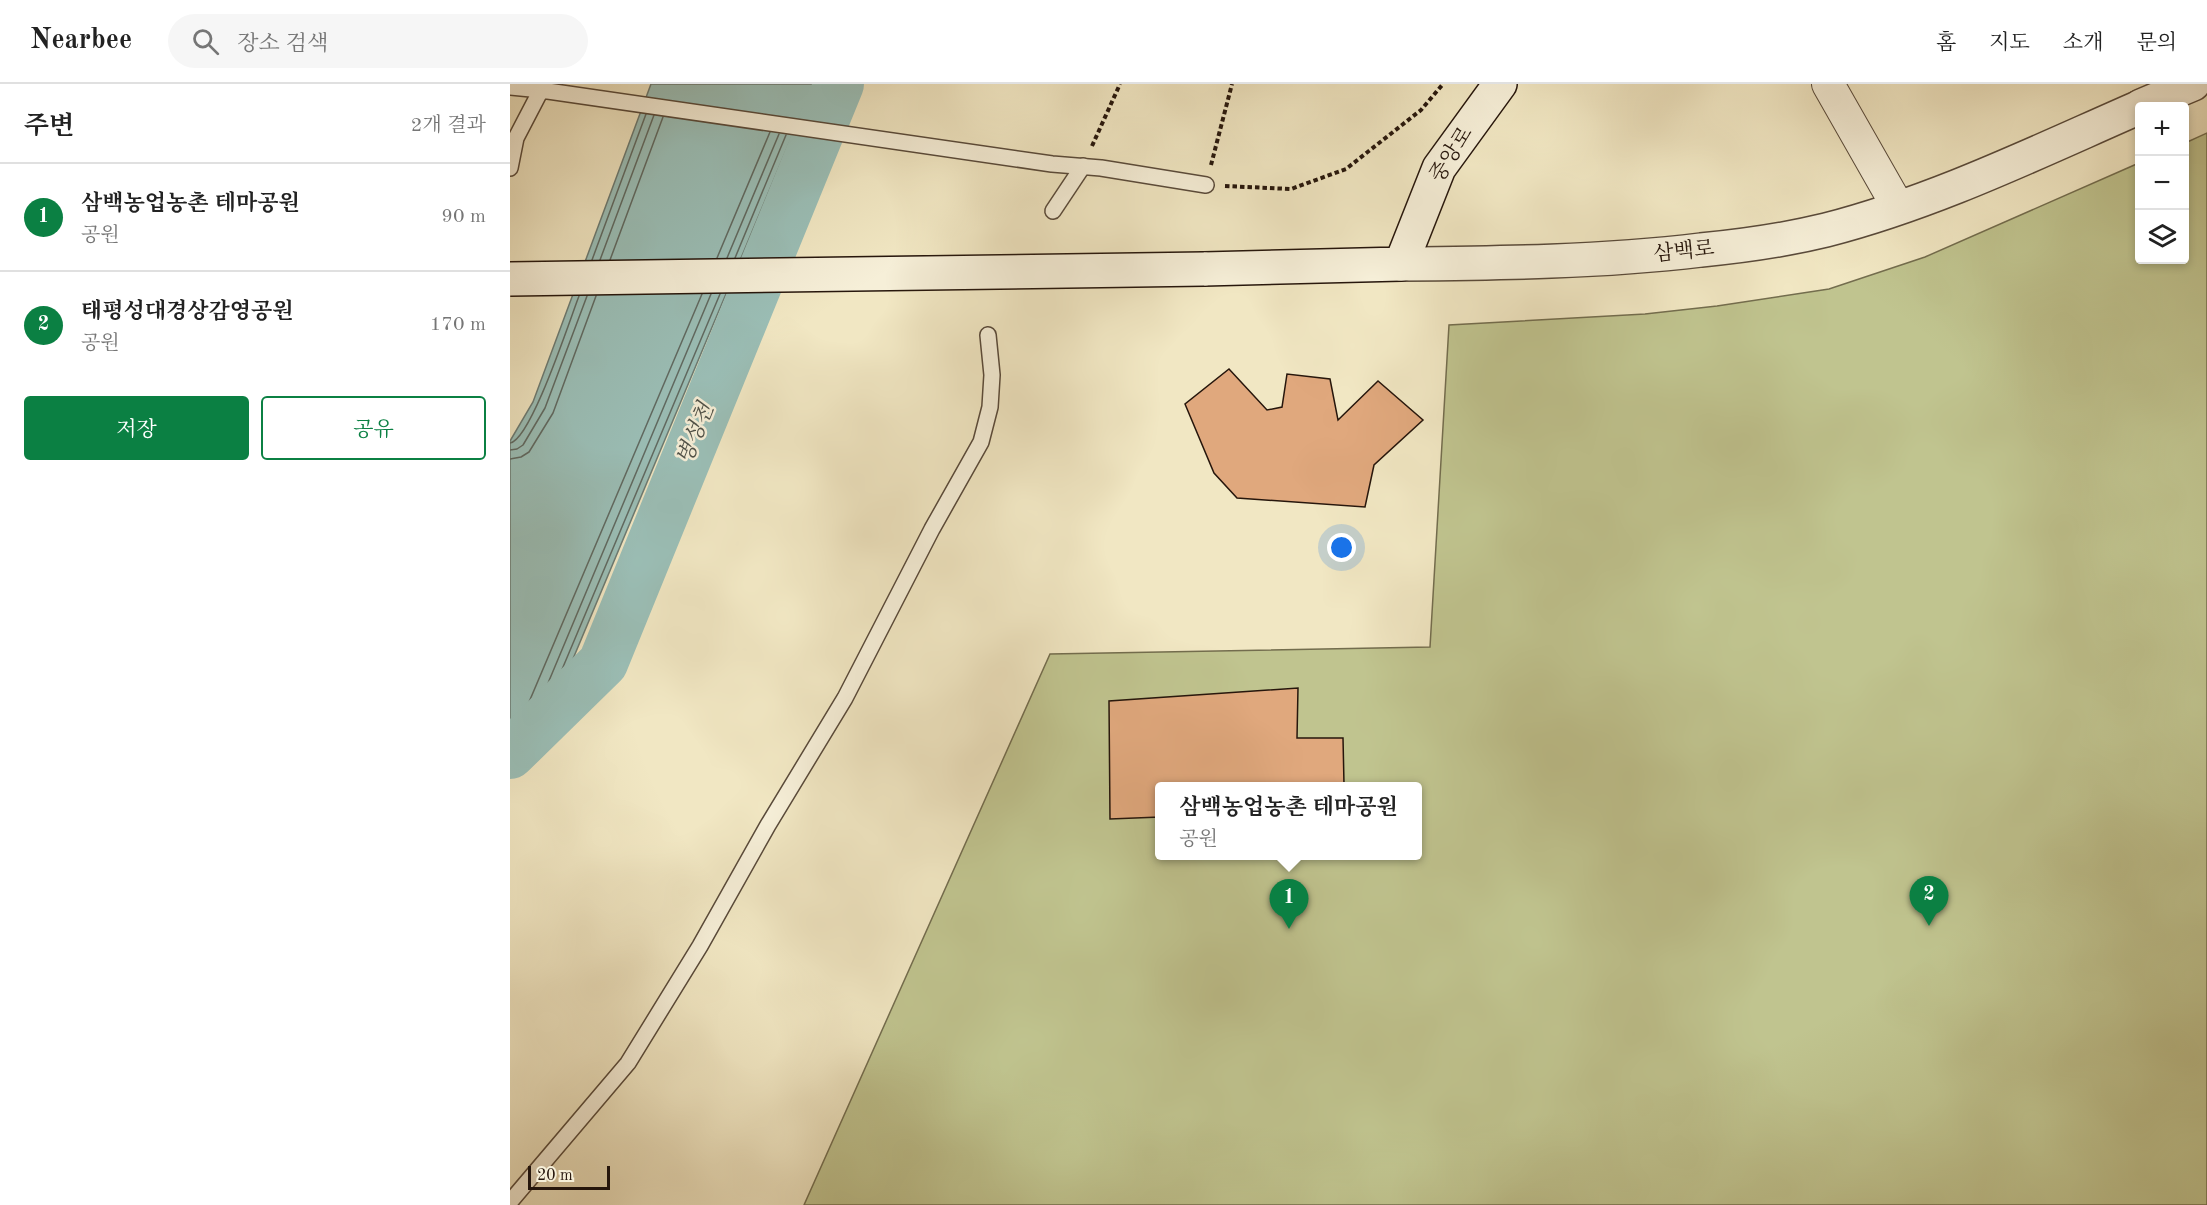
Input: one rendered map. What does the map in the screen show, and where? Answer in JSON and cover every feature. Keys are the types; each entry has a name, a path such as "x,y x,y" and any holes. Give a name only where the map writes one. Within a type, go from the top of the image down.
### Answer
{"main road":[{"name":"중앙로","path":"1401,264 1439,168 1500,84"},
{"name":"삼백로","path":"2152,102 2193,84"},
{"name":"삼백로","path":"510,279 1516,263 1661,255 1778,240 1853,223 1981,177 2135,109"}],"street":[{"path":"1828,84 1898,207"}],"lane":[{"path":"510,87 542,87 578,96 1052,164 1101,168 1206,185"},
{"path":"510,168 516,138 542,87"},
{"path":"1053,211 1083,166"},
{"path":"510,1202 628,1063 700,946 768,825 845,698 932,529 981,442 990,407 992,375 988,335"}],"path":[{"path":"1083,166 1120,84"},
{"path":"1232,84 1206,185 1291,189 1346,169 1421,110 1443,84"}],"green space":[{"path":"2207,133 2207,1205 804,1205 1050,654 1430,647 1449,325 1645,314 1717,306 1829,289 1925,257 2135,165 2135,264 2189,264 2189,141"}],"water":[{"path":"651,84 814,84 531,759 510,777 510,441 533,402"}],"building":[{"path":"1229,369 1267,410 1282,407 1287,374 1330,379 1338,420 1378,381 1423,420 1374,465 1365,507 1237,498 1214,473 1185,404"},
{"path":"1298,688 1297,738 1343,738 1344,782 1155,782 1155,817 1110,819 1109,701"}],"waterway":[{"name":"병성천","path":"510,754 603,663 839,84"}],"place":[{"name":"태평성대경상감영공원","path":"1929,926"},
{"name":"삼백농업농촌 테마공원","path":"1289,929"}]}
